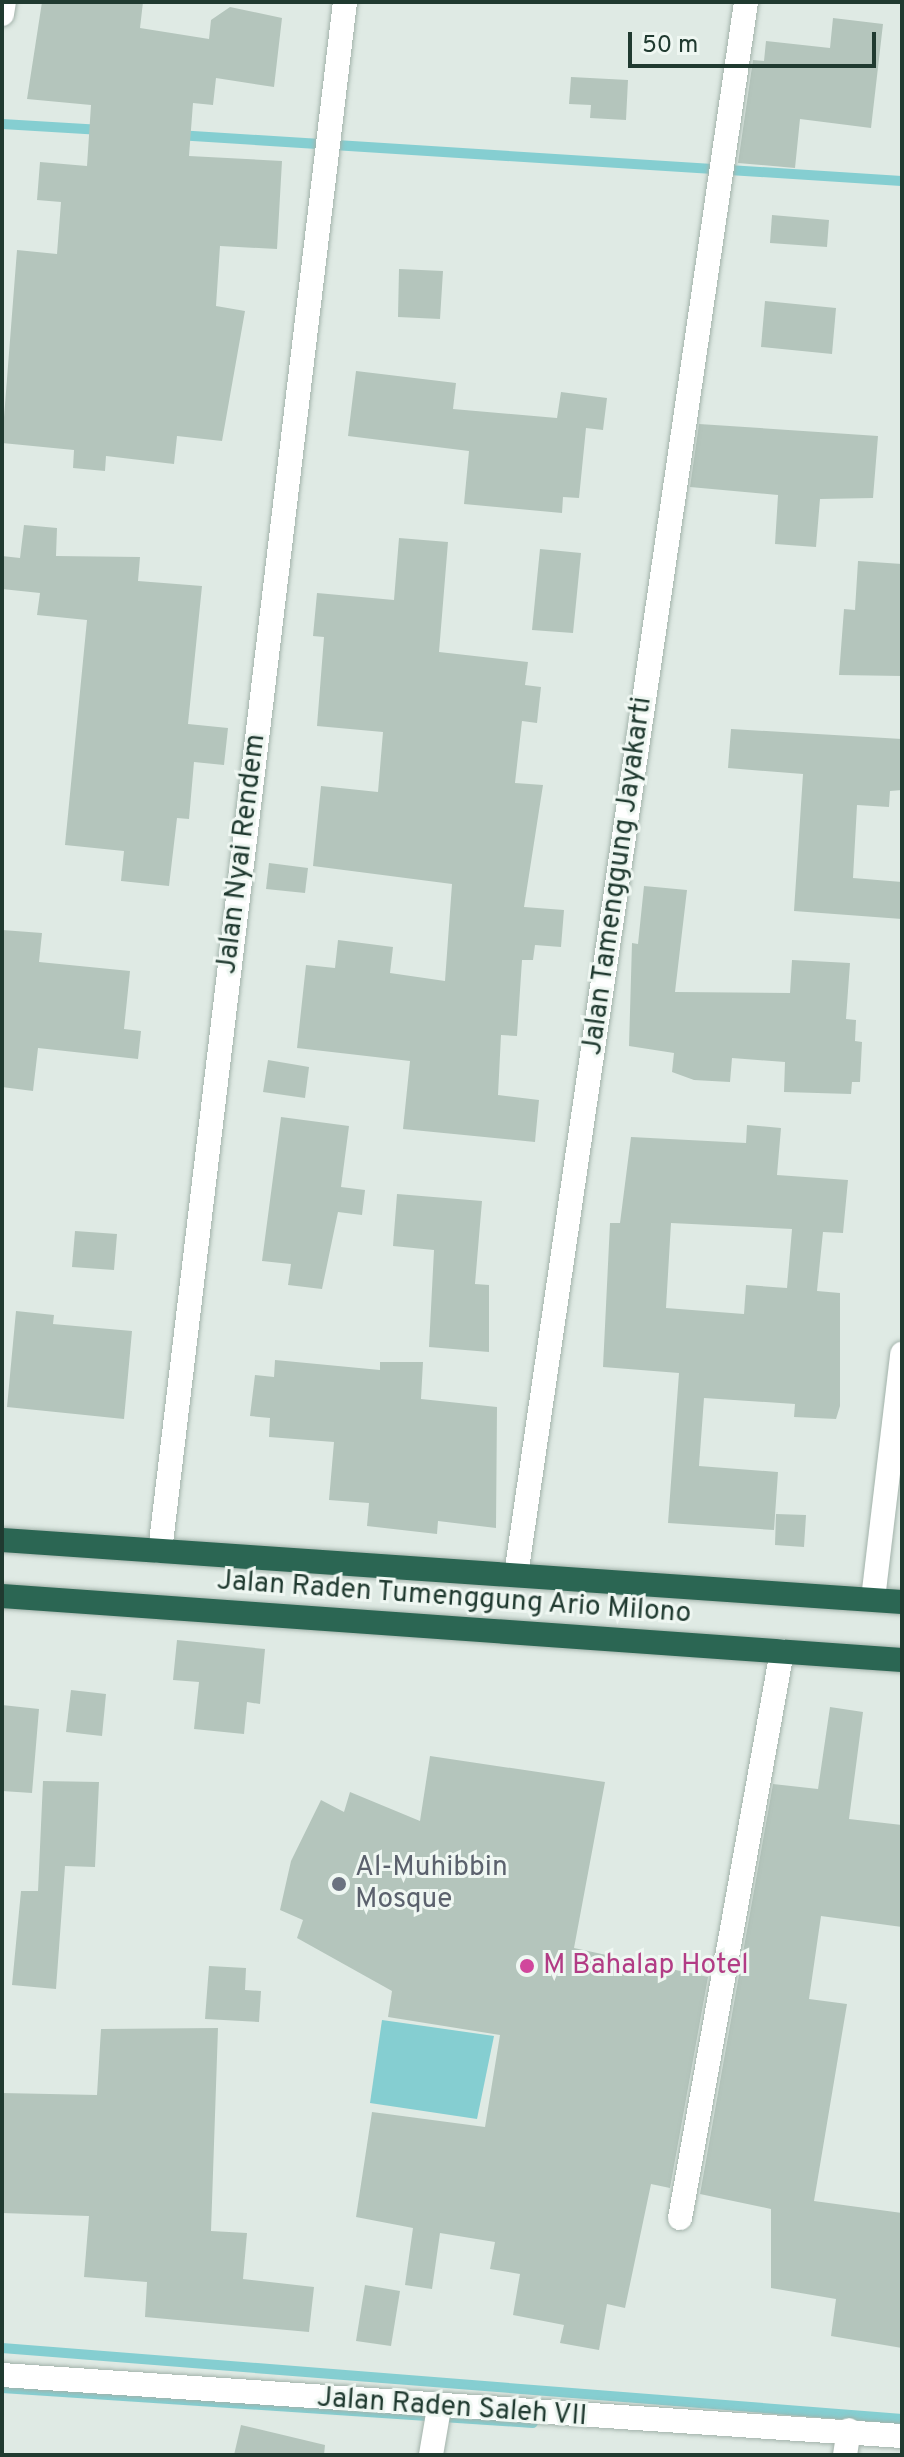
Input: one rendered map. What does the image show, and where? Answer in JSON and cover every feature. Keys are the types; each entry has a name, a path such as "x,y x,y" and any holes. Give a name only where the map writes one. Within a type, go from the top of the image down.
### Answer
{"highway":[{"name":"Jalan Raden Tumenggung Ario Milono","path":"2,1540 902,1602"},
{"name":"Jalan Raden Tumenggung Ario Milono","path":"2,1596 902,1660"}],"street":[{"path":"2,14 4,2"},
{"name":"Jalan Nyai Rendem","path":"160,1551 345,2"},
{"name":"Jalan Tamenggung Jayakarti","path":"516,1575 746,2"},
{"path":"873,1599 902,1354"},
{"path":"680,2218 782,1651"},
{"name":"Jalan Raden Saleh VII","path":"2,2375 439,2408 849,2430 902,2436"},
{"path":"431,2455 439,2408"},
{"path":"845,2455 849,2430"}],"water":[{"path":"382,2020 494,2036 477,2119 370,2103"}],"building":[{"path":"42,2 143,2 140,28 209,39 211,20 230,7 282,18 274,87 216,78 213,105 193,103 189,156 282,161 277,249 220,246 216,306 245,311 222,441 177,436 174,464 106,456 105,471 73,468 74,450 2,443 17,250 57,254 61,202 37,200 40,162 87,166 91,105 27,99"},
{"path":"833,18 883,24 871,128 800,119 795,168 738,163 753,60 764,61 766,41 830,48"},
{"path":"571,77 628,80 626,120 590,118 591,105 569,104"},
{"path":"772,215 829,220 827,247 770,243"},
{"path":"399,269 443,271 440,319 398,317"},
{"path":"765,301 836,308 832,354 761,347"},
{"path":"356,371 456,383 453,409 557,418 561,392 607,398 603,430 586,428 579,498 563,497 562,513 464,504 469,451 348,436"},
{"path":"699,424 878,436 873,498 820,499 816,547 775,544 778,495 690,487"},
{"path":"24,525 57,528 56,556 140,557 138,581 202,586 188,724 228,728 224,765 194,762 189,819 177,818 169,886 121,881 124,851 65,845 87,620 37,615 40,593 2,589 2,556 20,558"},
{"path":"399,538 448,542 439,652 528,662 525,685 541,687 537,723 522,721 515,783 543,785 524,907 564,910 561,947 535,945 533,960 522,960 517,1036 501,1035 498,1095 539,1100 535,1142 403,1129 410,1061 297,1048 306,965 335,968 338,940 393,947 390,973 445,981 452,884 313,866 321,786 378,792 383,732 317,726 324,637 313,636 317,593 394,600"},
{"path":"540,549 581,553 573,633 532,630"},
{"path":"858,561 902,564 902,676 839,675 844,609 855,610"},
{"path":"731,729 902,739 902,790 890,791 889,807 857,805 853,878 902,882 902,919 794,911 803,774 728,768"},
{"path":"269,863 308,868 305,893 266,889"},
{"path":"644,886 687,890 675,992 790,993 792,960 850,963 846,1019 856,1020 855,1041 862,1042 860,1082 852,1082 851,1094 784,1092 785,1062 732,1058 730,1082 694,1080 672,1072 674,1053 629,1046 632,943 638,944"},
{"path":"2,930 42,933 39,962 130,971 124,1029 141,1031 138,1059 38,1048 33,1091 2,1087"},
{"path":"268,1060 309,1067 305,1098 263,1092"},
{"path":"281,1117 349,1126 341,1187 365,1190 362,1215 338,1212 322,1289 288,1285 291,1264 262,1261"},
{"path":"747,1125 781,1128 777,1175 848,1180 843,1233 823,1232 817,1291 840,1293 840,1406 836,1419 794,1417 795,1404 704,1398 699,1466 778,1472 774,1530 668,1523 679,1373 603,1367 610,1223 620,1223 631,1137 746,1143","holes":["671,1223 792,1229 787,1288 746,1285 744,1314 666,1308"]},
{"path":"397,1194 482,1201 475,1284 489,1285 489,1352 429,1347 434,1250 393,1246"},
{"path":"75,1231 117,1234 114,1270 72,1267"},
{"path":"16,1311 54,1315 53,1324 132,1331 124,1419 7,1407"},
{"path":"275,1360 380,1370 380,1362 423,1362 421,1399 497,1407 496,1528 438,1521 437,1534 367,1526 369,1503 329,1500 334,1442 269,1437 270,1418 250,1416 255,1375 274,1377"},
{"path":"776,1514 806,1515 804,1547 775,1545"},
{"path":"177,1640 265,1649 260,1704 247,1702 244,1734 194,1729 199,1682 173,1680"},
{"path":"71,1690 106,1694 102,1736 66,1732"},
{"path":"2,1705 39,1709 32,1793 2,1791"},
{"path":"830,1707 863,1712 849,1819 902,1825 902,1927 821,1916 809,1999 847,2004 814,2201 902,2213 902,2348 831,2336 836,2299 771,2288 771,2209 700,2194 773,1784 818,1789"},
{"path":"430,1756 605,1782 574,1948 708,1977 670,2188 651,2184 625,2308 607,2304 599,2350 560,2343 564,2325 513,2315 520,2274 490,2269 495,2242 440,2233 432,2289 405,2285 413,2228 356,2217 372,2112 485,2127 500,2035 388,2017 392,1991 297,1938 303,1920 280,1910 291,1861 321,1800 344,1812 350,1792 420,1821"},
{"path":"43,1781 99,1782 95,1867 65,1866 56,1989 12,1985 21,1891 38,1891"},
{"path":"209,1966 246,1968 245,1990 261,1991 259,2022 205,2019"},
{"path":"218,2028 211,2231 247,2233 243,2279 314,2287 309,2332 145,2317 147,2282 84,2277 89,2216 2,2213 2,2093 97,2095 101,2029"},
{"path":"365,2285 400,2291 391,2346 356,2341"},
{"path":"241,2425 325,2445 324,2455 234,2455"}],"waterway":[{"path":"2,124 102,130"},
{"path":"177,135 902,181"},
{"path":"2,2348 902,2419"},
{"path":"2,2388 533,2423"}],"place":[{"name":"Al-Muhibbin Mosque","path":"339,1884"},
{"name":"M Bahalap Hotel","path":"527,1966"}]}
